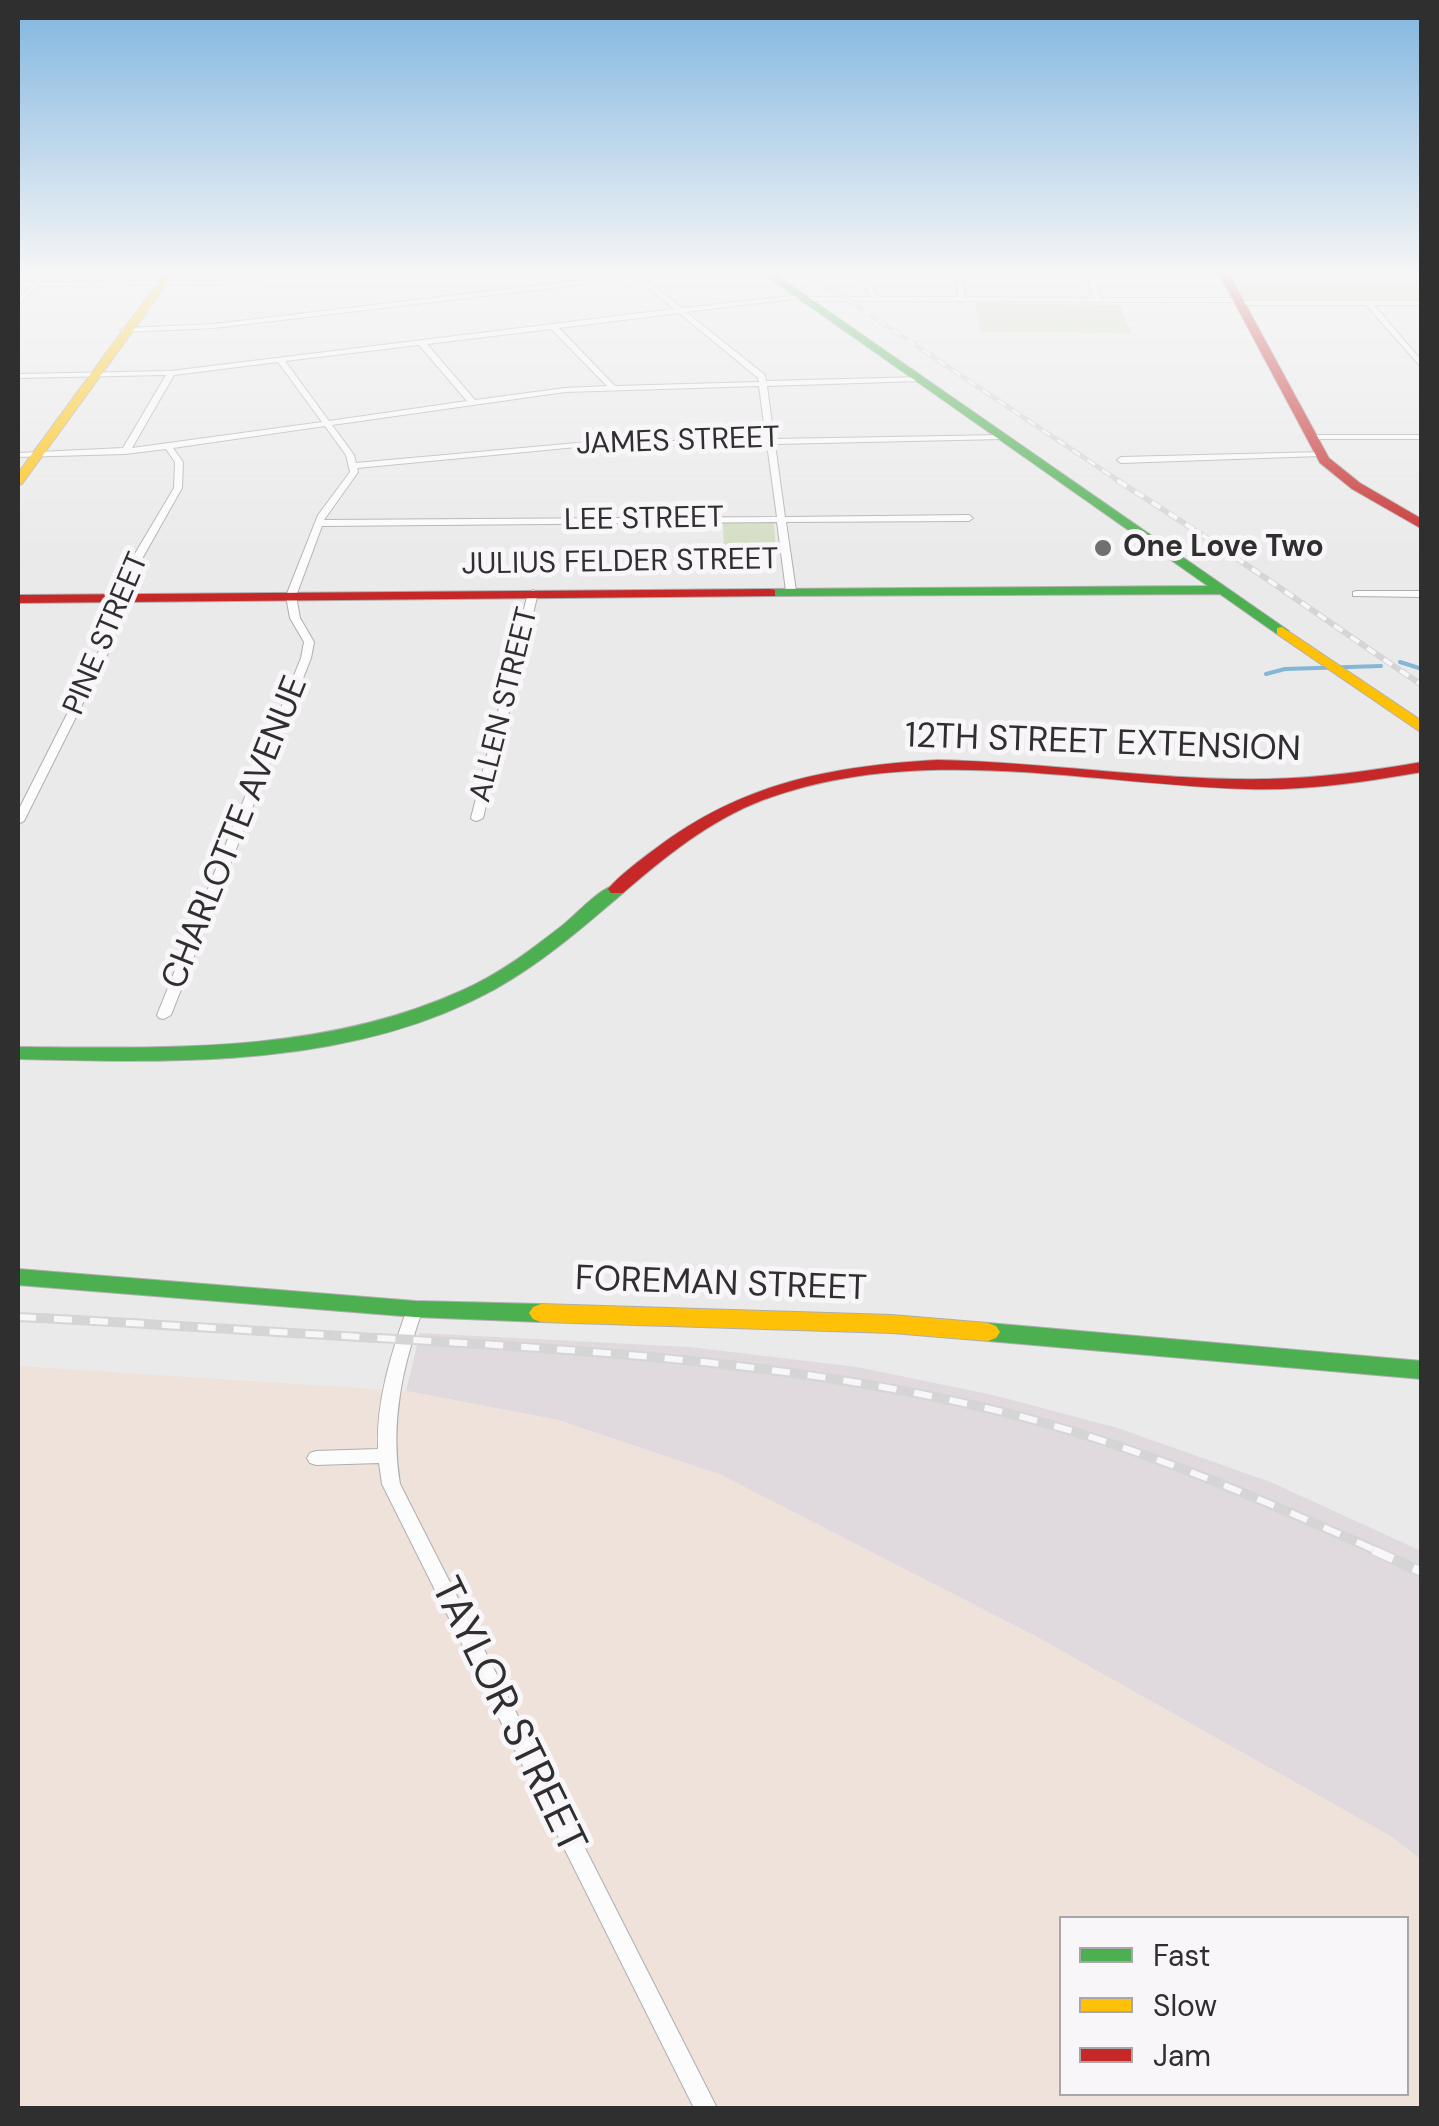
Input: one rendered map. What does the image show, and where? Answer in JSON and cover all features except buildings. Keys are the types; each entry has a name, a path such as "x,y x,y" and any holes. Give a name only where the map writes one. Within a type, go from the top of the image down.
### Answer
{"street":[{"path":"18,482 27,455 96,369"},
{"path":"18,376 203,369"},
{"path":"287,369 355,466 318,523 291,596"},
{"path":"445,369 474,402"},
{"path":"594,369 612,388"},
{"path":"752,369 764,384 790,591"},
{"path":"906,369 1422,728"},
{"path":"1274,369 1316,446 1356,486 1422,525"},
{"path":"125,452 171,373"},
{"path":"27,455 125,452 474,402 612,388 920,379"},
{"name":"JAMES STREET","path":"355,466 562,446 1002,436"},
{"path":"1121,460 1422,437"},
{"name":"PINE STREET","path":"18,821 107,645 138,557 178,488 179,462 168,446"},
{"name":"LEE STREET","path":"318,523 969,518"},
{"name":"JULIUS FELDER STREET","path":"18,598 1224,590"},
{"name":"ALLEN STREET","path":"476,818 534,593"},
{"path":"1356,594 1422,594"},
{"name":"CHARLOTTE AVENUE","path":"164,1015 309,647 291,596"},
{"name":"12TH STREET EXTENSION","path":"18,1053 218,1054 282,1048 384,1030 470,996 514,970 685,833 760,795 793,784 865,772 948,767 1230,784 1314,782 1422,768"},
{"name":"FOREMAN STREET","path":"18,1277 415,1309 892,1324 1422,1370"},
{"name":"TAYLOR STREET","path":"415,1309 390,1395 385,1456 398,1498 706,2108"},
{"path":"316,1458 385,1456"}],"shaded area":[{"path":"420,1333 690,1347 857,1367 993,1395 1118,1428 1273,1483 1421,1551 1421,1860 1392,1837 1037,1637 721,1475 558,1420 406,1391"},
{"path":"18,1366 406,1391 558,1420 721,1475 1037,1637 1392,1837 1421,1860 1421,2108 18,2108"}],"green space":[{"path":"723,521 774,521 776,553 724,554"}],"waterway":[{"path":"1400,662 1422,669"},
{"path":"1266,674 1285,669 1381,666"}],"railway":[{"path":"952,369 1122,483"},
{"path":"1118,481 1422,685"},
{"path":"18,1317 551,1349 705,1362 859,1383 1011,1414 1105,1441 1243,1493 1379,1552"},
{"path":"1373,1550 1422,1572"}],"traffic: fast":[{"path":"906,369 1282,631"},
{"path":"770,593 1224,590"},
{"path":"18,1053 247,1050 304,1043 415,1017 508,973 617,889"},
{"path":"18,1277 415,1309 541,1313"},
{"path":"988,1332 1422,1370"}],"traffic: slow":[{"path":"18,481 100,369"},
{"path":"1282,631 1422,728"},
{"path":"541,1313 892,1324 988,1332"}],"traffic: jam":[{"path":"1275,369 1324,460 1356,486 1422,525"},
{"path":"18,599 770,593"},
{"path":"617,889 683,837 756,797 815,779 875,769 1000,766 1270,784 1335,780 1422,767"}],"place":[{"name":"One Love Two","path":"1103,548"}]}
